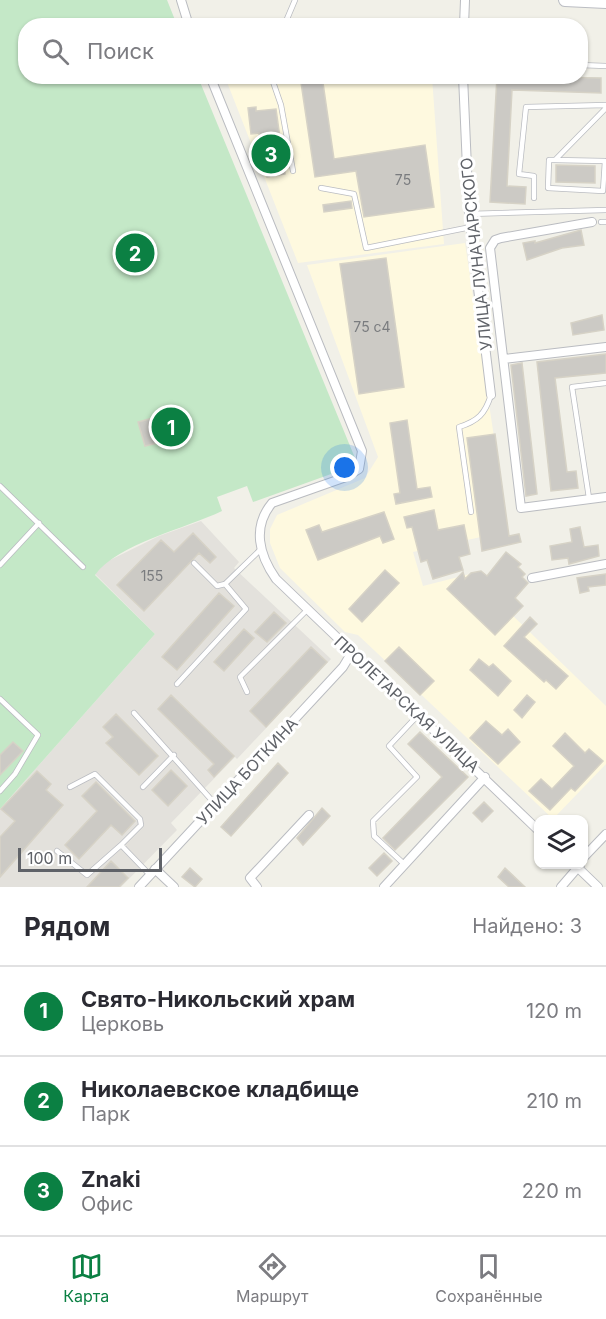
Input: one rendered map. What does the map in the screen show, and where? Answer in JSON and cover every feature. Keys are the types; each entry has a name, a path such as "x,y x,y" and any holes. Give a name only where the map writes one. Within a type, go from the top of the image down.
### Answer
{"main road":[{"path":"565,0 606,2"}],"street":[{"path":"181,0 187,18"},
{"path":"464,18 465,0"},
{"path":"213,84 362,451 359,469 346,477 272,503 265,512 259,528 261,548"},
{"name":"УЛИЦА ЛУНАЧАРСКОГО","path":"463,84 469,214 491,395"},
{"name":"УЛИЦА ЛУНАЧАРСКОГО","path":"589,500 521,508 490,248 495,240 501,238 600,222"},
{"path":"504,359 606,347"},
{"path":"589,500 606,498"},
{"name":"ПРОЛЕТАРСКАЯ УЛИЦА","path":"261,548 276,579 420,714 534,826"},
{"path":"532,578 606,564"},
{"name":"УЛИЦА БОТКИНА","path":"139,887 343,667 352,652"},
{"path":"384,887 485,777"},
{"path":"257,887 250,878 309,815"},
{"path":"588,853 606,834"},
{"path":"561,887 575,869"},
{"path":"580,869 598,887"},
{"path":"153,872 174,887"}],"lane":[{"path":"287,18 295,0"},
{"path":"588,65 606,66"},
{"path":"273,84 281,105 293,171"},
{"path":"555,160 604,161 603,191 548,188 549,160 555,160 606,106"},
{"path":"534,198 534,176 519,174 526,107 606,106"},
{"path":"321,188 354,194 366,248 471,226"},
{"path":"469,214 606,210"},
{"path":"589,500 572,387 606,383"},
{"path":"471,512 459,427 473,423 486,412 491,395"},
{"path":"0,486 83,567"},
{"path":"0,565 39,523"},
{"path":"194,564 217,586 225,584 261,548"},
{"path":"177,684 246,609 225,584"},
{"path":"248,692 240,677 307,610"},
{"path":"0,699 38,735 15,774 0,791"},
{"path":"134,713 174,754 217,805"},
{"path":"404,865 374,836 373,821 417,777 389,746 420,714"},
{"path":"143,787 174,754"},
{"path":"57,851 87,875 141,825 140,819 95,774 70,787"},
{"path":"121,845 153,872"}],"shaded area":[{"path":"228,84 433,84 444,244 298,263"},
{"path":"465,243 508,531 413,552 423,586 470,574 606,706 606,764 557,815 549,815 358,635 345,632 280,568 270,543 270,529 277,515 365,478 378,457 307,265"},
{"path":"201,521 239,562 234,568 331,659 237,759 235,757 171,823 177,830 121,887 0,887 0,809 155,634 95,574 104,563 159,536"}],"green space":[{"path":"0,0 167,0 174,18 18,18 18,84 201,84 355,458 345,469 253,502 247,486 217,497 222,511 136,546 105,564 95,575 155,634 0,809"}],"building":[{"path":"588,78 601,78 601,93 512,90 507,186 526,187 525,204 490,202 497,84 588,84"},
{"path":"301,84 323,84 334,159 425,145 434,207 364,217 356,171 315,177"},
{"path":"256,107 256,111 276,109 285,174 267,177 259,133 251,134 248,108"},
{"path":"556,165 595,166 595,183 556,182"},
{"path":"351,201 352,208 324,212 323,205"},
{"path":"581,230 584,245 562,248 527,260 523,243 535,241 535,243"},
{"path":"386,258 404,387 359,394 340,264"},
{"path":"602,315 604,330 573,335 571,323"},
{"path":"606,354 606,373 555,378 567,472 576,471 578,488 551,491 537,362"},
{"path":"522,363 537,494 526,496 511,365"},
{"path":"175,412 182,437 145,446 138,422"},
{"path":"407,420 417,489 430,487 432,497 396,504 394,494 400,493 390,423"},
{"path":"495,434 509,536 519,534 521,542 482,551 467,438"},
{"path":"434,510 438,530 464,525 470,554 459,557 463,570 433,579 427,560 421,562 412,527 407,528 404,517"},
{"path":"384,512 394,539 383,543 380,536 318,560 306,530 319,525 322,532"},
{"path":"580,527 584,547 598,545 599,556 569,564 568,558 552,560 550,546 572,542 570,529"},
{"path":"193,533 216,557 210,563 199,553 144,611 117,585 161,540 174,552"},
{"path":"506,552 521,564 518,567 525,574 522,577 528,583 515,598 523,606 495,635 447,589 463,572 465,579 471,573 481,571 487,576"},
{"path":"385,570 399,583 362,622 349,609"},
{"path":"606,574 606,585 588,587 589,591 580,593 577,578"},
{"path":"219,593 234,606 177,670 162,657"},
{"path":"274,612 286,623 267,642 255,632"},
{"path":"530,617 537,624 524,637 568,676 556,689 546,680 544,682 504,646"},
{"path":"244,629 254,638 224,671 214,662"},
{"path":"311,647 327,662 266,727 250,711"},
{"path":"399,647 434,681 420,695 385,661"},
{"path":"479,659 489,667 493,664 511,681 498,696 470,670"},
{"path":"171,695 234,756 214,777 208,770 214,764 158,709"},
{"path":"527,695 535,702 522,718 514,710"},
{"path":"116,714 158,756 139,775 106,743 113,737 103,727"},
{"path":"486,721 502,735 508,729 520,742 498,764 470,738"},
{"path":"420,732 468,777 395,850 383,838 442,777 408,744"},
{"path":"565,733 585,753 589,749 603,761 575,791 571,788 550,810 529,791 541,779 552,789 574,766 553,746"},
{"path":"13,742 23,751 0,775 0,755"},
{"path":"278,763 288,773 231,836 221,827"},
{"path":"171,770 187,786 168,806 152,790"},
{"path":"37,771 51,784 46,790 63,805 0,877 0,837 15,821 1,809"},
{"path":"96,782 135,821 122,835 111,825 79,859 65,845 97,811 82,796"},
{"path":"484,802 493,811 482,822 473,813"},
{"path":"322,808 330,816 303,845 297,838"},
{"path":"384,853 392,861 377,876 369,868"},
{"path":"111,861 128,878 119,887 87,887"},
{"path":"190,868 202,879 195,887 182,877"},
{"path":"505,868 525,887 509,887 498,877"}],"place":[{"name":"Znaki","path":"271,154"},
{"name":"Николаевское кладбище","path":"135,253"},
{"name":"Свято-Никольский храм","path":"171,427"}]}
